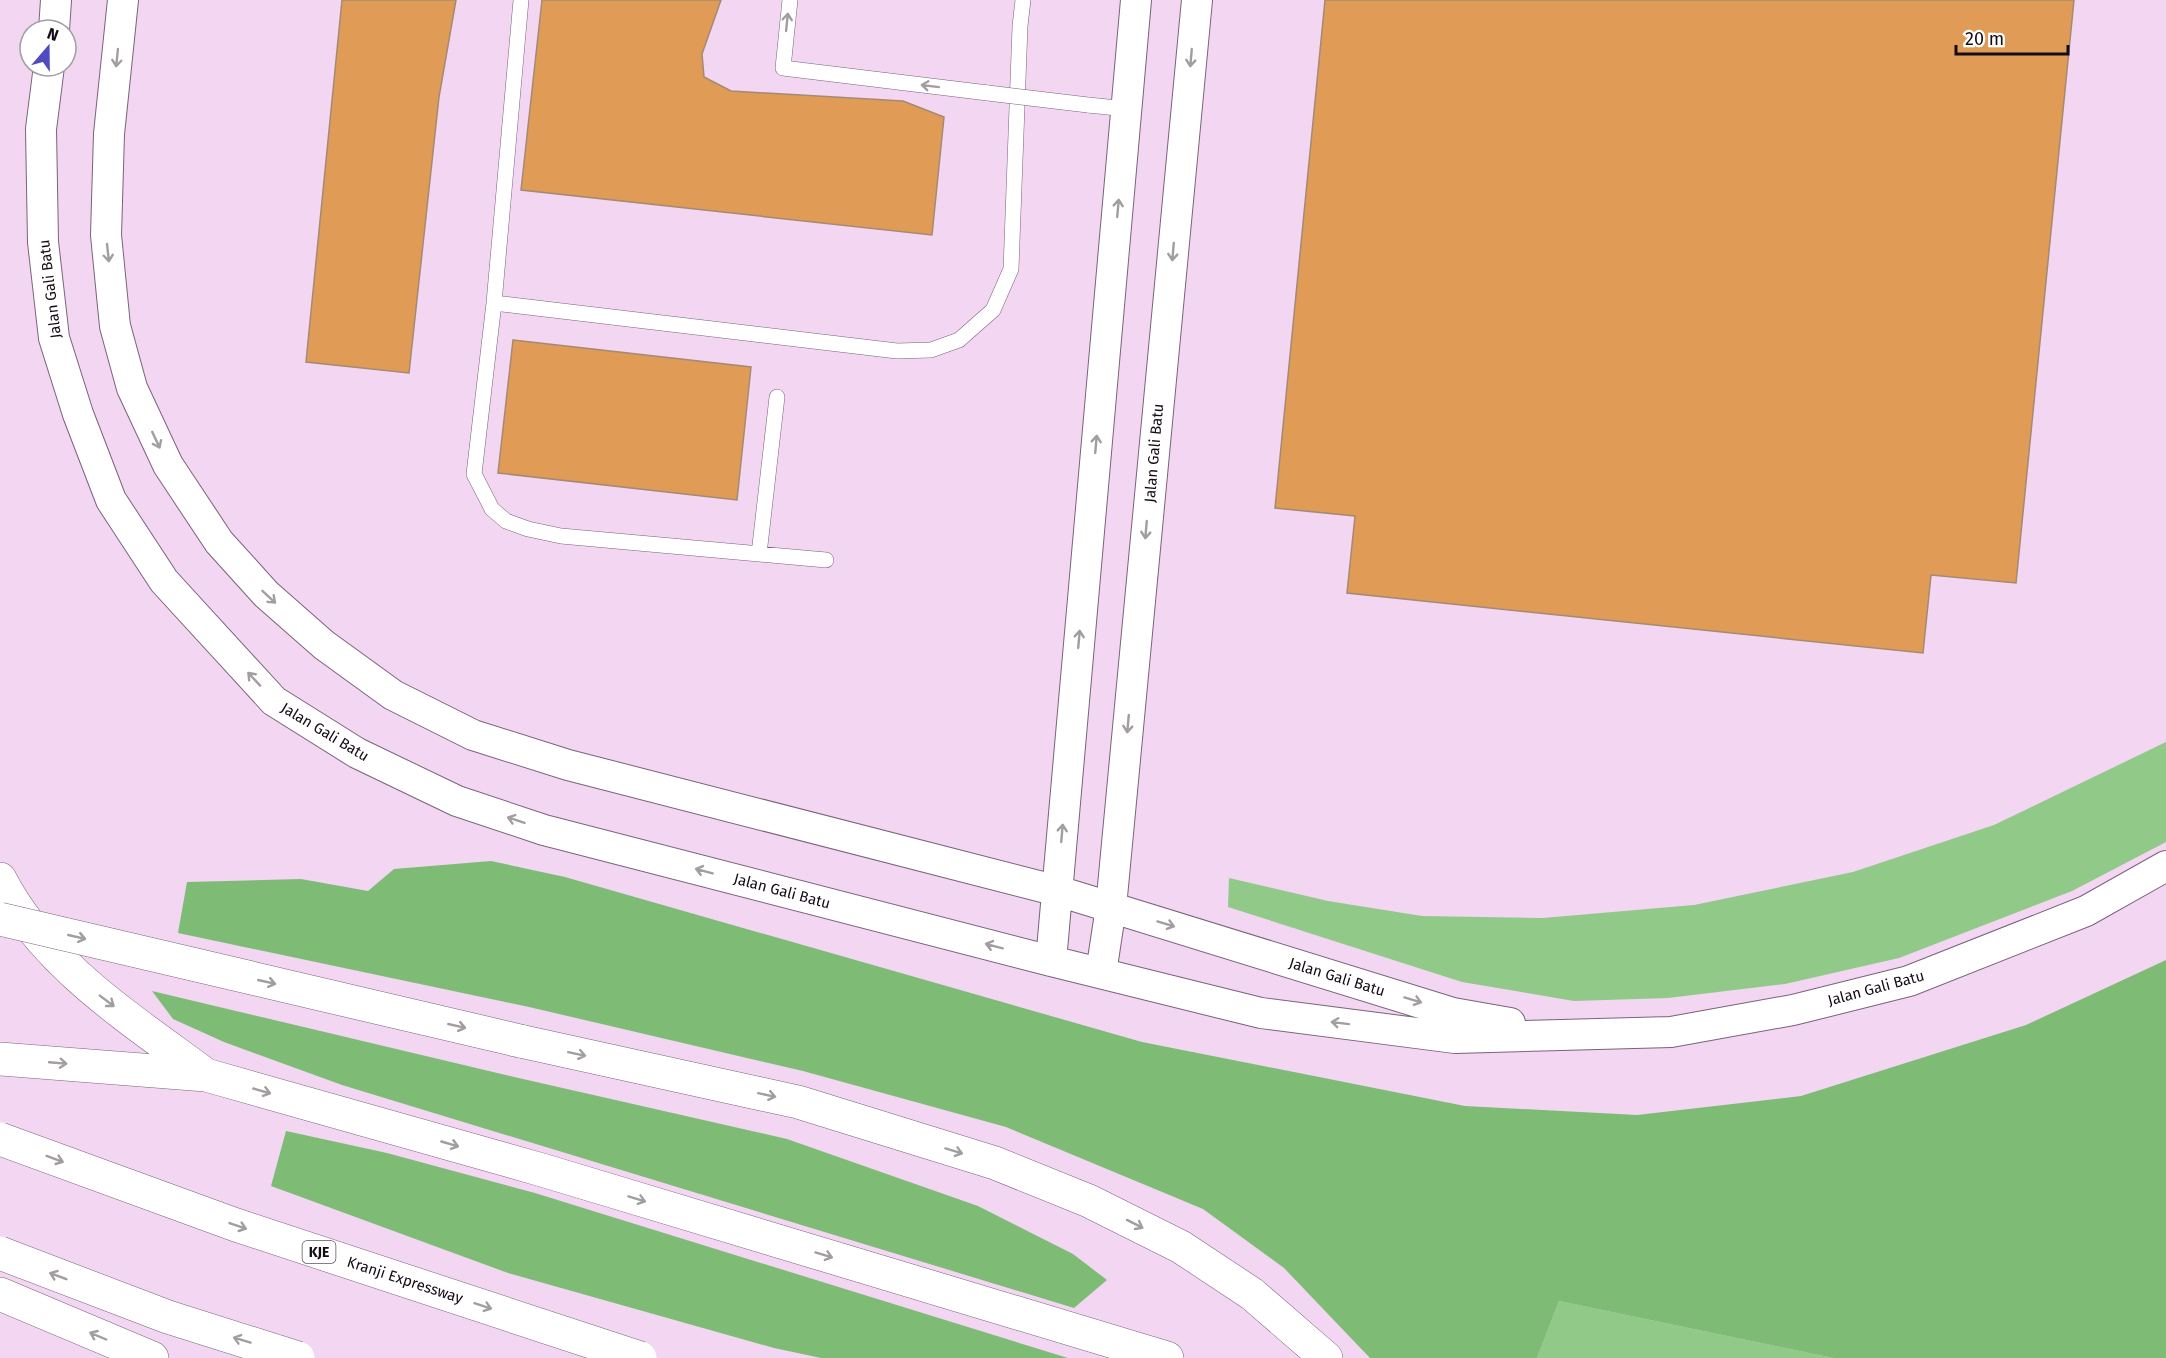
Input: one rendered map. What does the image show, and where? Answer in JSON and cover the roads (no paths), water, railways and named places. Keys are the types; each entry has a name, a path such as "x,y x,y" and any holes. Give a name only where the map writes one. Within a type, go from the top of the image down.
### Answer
{"highway":[{"path":"0,879 7,894 42,939 86,985 206,1075"},
{"path":"0,919 520,1041 798,1102 994,1163 1089,1201 1181,1247 1252,1294 1326,1358"},
{"path":"0,1059 206,1075 542,1170 1167,1358"},
{"name":"Kranji Expressway","path":"0,1139 236,1225 641,1358"},
{"path":"0,1253 168,1317 298,1358"},
{"path":"0,1294 152,1358"}],"street":[{"path":"55,18 56,0"},
{"name":"Jalan Gali Batu","path":"123,0 109,134 106,236 115,326 132,388 168,465 219,542 266,594 324,645 393,695 473,735 568,765 1058,891 1453,1013 1566,1033"},
{"path":"1051,961 1136,0"},
{"name":"Jalan Gali Batu","path":"1101,973 1111,907 1197,0"},
{"name":"Jalan Gali Batu","path":"47,78 41,129 43,242 54,338 78,414 111,500 164,581 274,700 357,753 457,801 543,830 1261,1013 1455,1038 1566,1033 1671,1032 1793,1010 1909,981 2086,910 2166,866"}],"lane":[{"path":"521,0 494,303 474,474 492,509 506,521 528,530 561,536 826,560"},
{"path":"790,0 783,68 1127,110"},
{"path":"494,303 897,351 931,350 959,340 993,310 1011,269 1020,26 1023,0"},
{"path":"759,554 777,397"}]}
